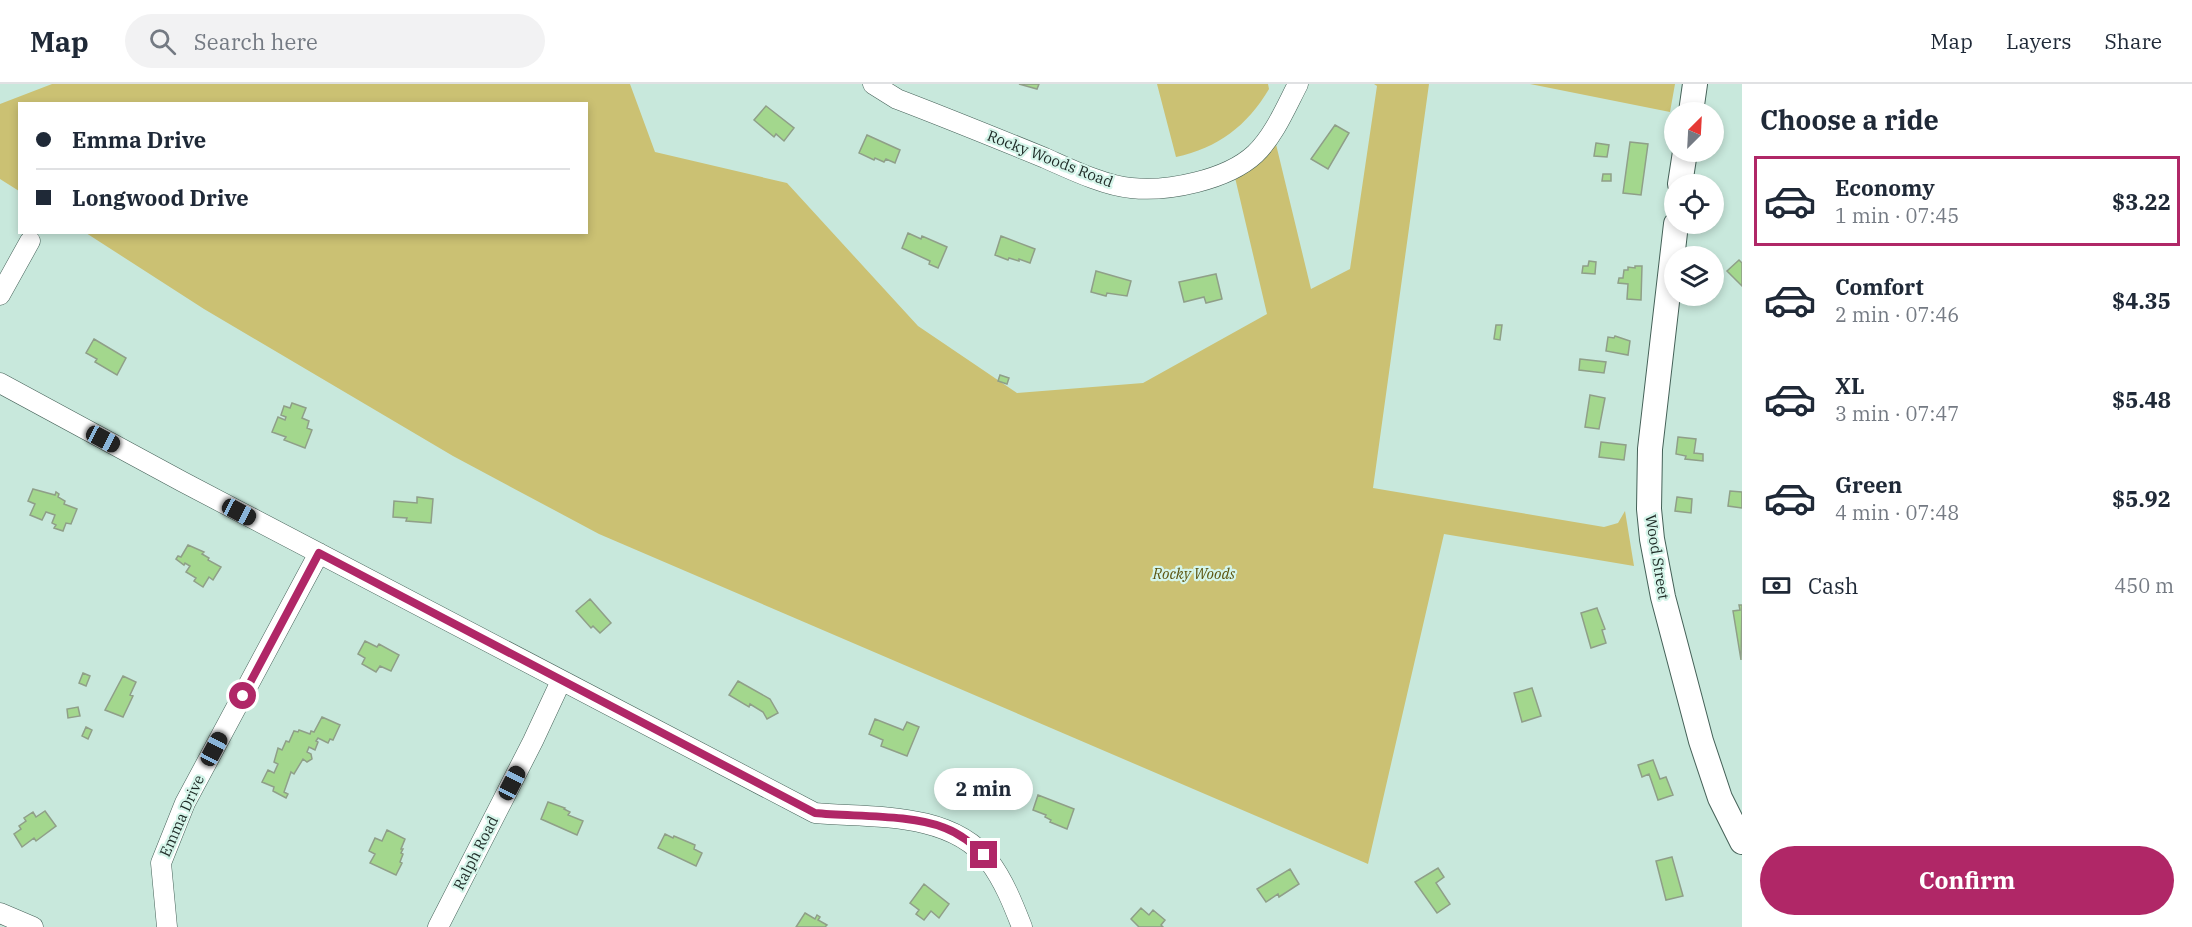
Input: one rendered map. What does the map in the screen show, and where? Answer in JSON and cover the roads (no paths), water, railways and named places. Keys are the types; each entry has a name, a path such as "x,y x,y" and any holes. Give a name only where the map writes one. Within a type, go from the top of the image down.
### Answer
{"main road":[{"path":"1692,102 1695,84"},
{"name":"Wood Street","path":"1675,234 1650,449 1649,509 1652,539 1663,597 1701,741 1720,798 1742,842"}],"street":[{"name":"Rocky Woods Road","path":"873,84 897,99 1085,175 1128,188 1159,190 1208,179 1233,169 1255,154 1274,128 1298,84"},
{"path":"0,295 30,242"},
{"path":"0,383 815,813 904,820 934,825 952,831 969,842 990,862 1010,897 1022,927"},
{"name":"Emma Drive","path":"167,927 161,863 185,803 319,553"},
{"name":"Ralph Road","path":"438,927 561,681"},
{"path":"0,913 33,927"}],"park label":[{"name":"Rocky Woods","path":"1194,574"}]}
